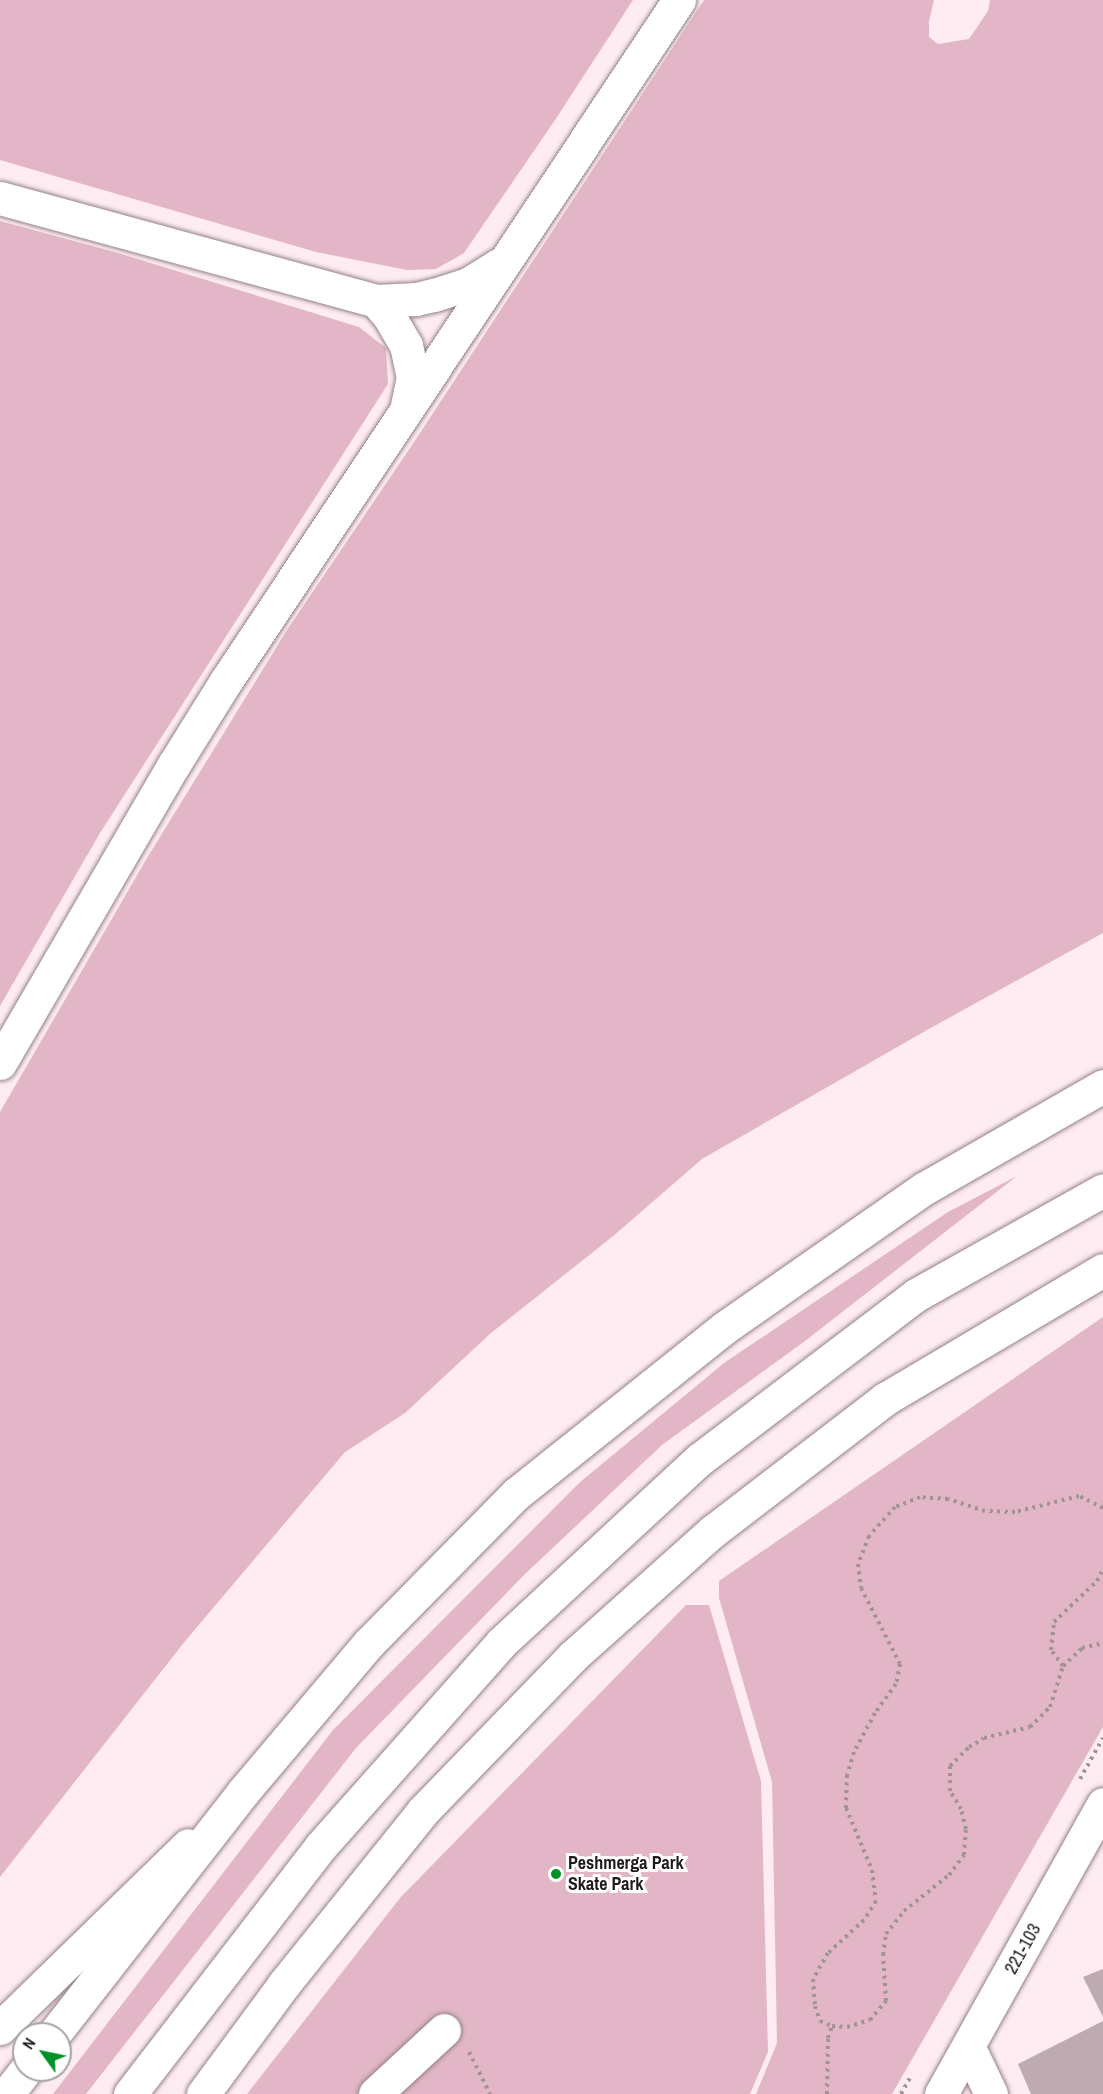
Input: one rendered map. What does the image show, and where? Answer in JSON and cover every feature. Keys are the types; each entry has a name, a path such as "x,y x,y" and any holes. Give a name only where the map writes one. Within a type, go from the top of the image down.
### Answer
{"main road":[{"path":"0,1063 178,757 679,0"},
{"path":"0,198 376,301 416,299 434,295 468,284 506,260"},
{"path":"376,301 400,333 411,363 413,377 406,410"},
{"path":"63,2022 243,1792 368,1644 516,1494 724,1328 925,1188 1103,1086"},
{"path":"130,2094 321,1846 501,1643 700,1459 915,1295 1103,1190"},
{"path":"203,2094 284,1984 423,1811 572,1657 713,1531 885,1399 1103,1270"},
{"path":"0,2028 243,1792"},
{"name":"221-103","path":"941,2094 969,2048 1103,1803"},
{"path":"375,2094 444,2030"},
{"path":"969,2048 991,2094"},
{"path":"7,2094 16,2082"}],"path":[{"path":"1103,1508 1079,1496 1015,1512 985,1511 948,1499 920,1497 895,1508 869,1536 858,1564 861,1588 900,1664 896,1684 875,1713 854,1752 847,1775 846,1808 872,1870 876,1901 864,1920 828,1953 813,1978 815,2006 820,2020 832,2026 847,2027 870,2020 886,2001 883,1955 886,1935 904,1911 949,1875 964,1855 966,1829 961,1809 950,1791 950,1766 969,1747 984,1738 1030,1727 1050,1707 1063,1665 1082,1648 1103,1642"},
{"path":"1063,1665 1051,1650 1054,1622 1097,1581 1103,1569"},
{"path":"827,2094 828,2038 832,2026"},
{"path":"444,2030 469,2052 490,2094"}],"shaded area":[{"path":"0,0 633,0 464,253 436,269 407,270 316,252 0,160"},
{"path":"704,0 934,0 929,21 929,37 938,44 969,39 988,11 990,0 1103,0 1103,933 927,1030 702,1159 612,1237 491,1333 405,1413 345,1452 186,1640 0,1877 0,1112 147,858 287,630 414,442"},
{"path":"0,221 118,253 359,327 386,348 388,384 100,833 0,1006"},
{"path":"1017,1176 805,1341 662,1445 524,1575 356,1748 86,2094 53,2094 62,2082 72,2082 72,2069 333,1730 579,1483 724,1363 948,1212"},
{"path":"1103,1317 1103,1727 892,2094 756,2094 777,2043 772,1782 719,1598 719,1581"},
{"path":"686,1605 709,1605 761,1781 768,2052 750,2094 247,2094 400,1898"}],"building":[{"path":"1103,1969 1103,2017 1083,1977"},
{"path":"1103,2021 1103,2094 1031,2094 1018,2064"}],"place":[{"name":"Peshmerga Park Skate Park","path":"556,1874"}]}
